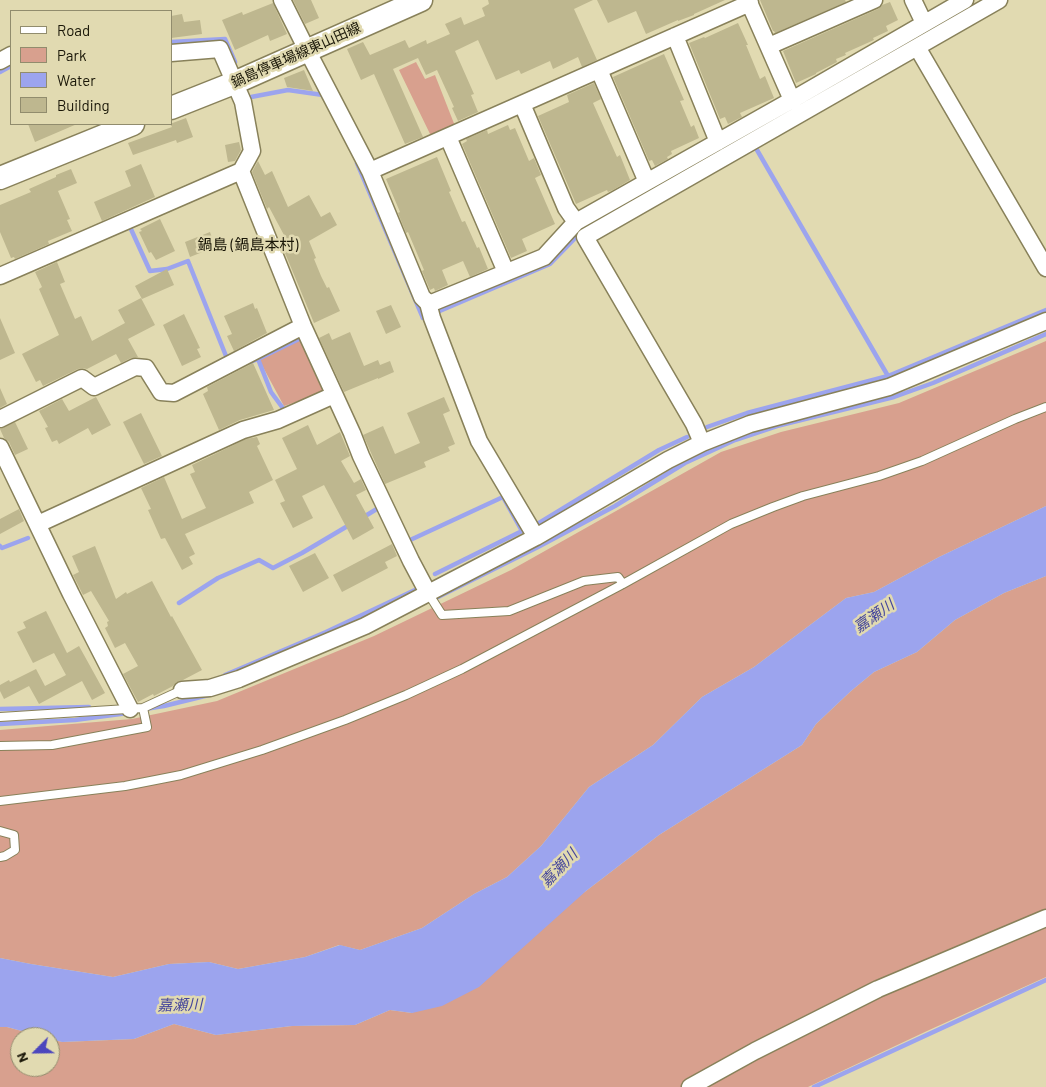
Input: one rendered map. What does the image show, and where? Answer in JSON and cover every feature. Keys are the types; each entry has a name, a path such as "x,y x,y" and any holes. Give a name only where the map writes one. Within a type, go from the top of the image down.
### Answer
{"main road":[{"name":"鍋島停車場線東山田線","path":"172,108 234,83 421,0"},
{"path":"1,176 130,125"}],"street":[{"path":"282,0 370,171 422,297 430,311 479,440 536,537"},
{"path":"768,46 874,0"},
{"path":"913,0 924,23"},
{"path":"430,311 434,302 544,256 576,222 964,0"},
{"path":"702,443 694,424 585,237 999,0"},
{"path":"370,171 749,2 792,100"},
{"path":"675,36 718,142"},
{"path":"917,47 1046,268"},
{"path":"0,276 241,171 252,152 243,102 220,49 172,53"},
{"path":"599,70 647,182"},
{"path":"522,104 566,208 576,222"},
{"path":"448,137 506,272"},
{"path":"241,171 303,326 365,464 411,561 432,599"},
{"path":"182,690 210,688 239,679 432,599 668,460 702,443 750,424 890,387 1046,321"},
{"path":"0,419 82,378 94,387 135,367 146,368 161,392 174,393 303,326"},
{"path":"38,524 243,430 278,420 334,395"},
{"path":"0,447 71,594 136,708"},
{"path":"690,1087 755,1051 878,989 1046,918"}],"lane":[{"path":"0,801 125,786 181,774 262,750 345,720 462,669 732,524 803,496 879,476 922,461 1046,407"},
{"path":"432,599 442,615 509,611 584,581 618,577 623,584"},
{"path":"0,717 136,708 182,690"},
{"path":"0,746 52,745 147,727 145,719 136,708"},
{"path":"0,831 14,835 15,850 0,857"}],"green space":[{"path":"416,62 425,79 435,75 455,126 431,136 399,70"},
{"path":"302,333 328,391 284,406 257,356"},
{"path":"1046,341 1046,506 939,557 874,592 846,598 754,667 702,697 653,745 589,787 541,846 507,877 474,894 422,928 360,950 339,945 305,957 238,969 209,962 169,964 113,977 0,958 0,730 132,719 217,701 374,636 511,570 721,452 781,432 899,403"},
{"path":"1046,576 1046,977 808,1087 0,1087 0,1027 10,1028 10,1077 60,1077 60,1042 134,1039 174,1024 216,1035 292,1026 355,1025 390,1010 412,1013 586,891 659,835 802,745 816,724 874,672 917,652 955,620 1004,593"}],"water":[{"name":"嘉瀬川","path":"1046,506 1046,576 1004,593 955,620 917,652 874,672 816,724 802,745 659,835 586,891 479,987 442,1006 412,1013 390,1010 355,1025 292,1026 216,1035 174,1024 134,1039 62,1042 60,1042 60,1027 0,1027 0,958 113,977 169,964 209,962 238,969 305,957 340,945 360,950 422,928 474,894 507,877 541,846 589,787 653,745 702,697 754,667 846,598 874,592 939,557"}],"building":[{"path":"293,0 311,0 319,18 305,24"},
{"path":"488,0 593,0 574,9 597,60 582,67 578,57 553,69 550,61 521,74 519,70 496,80 478,40 455,51 474,94 471,95 478,112 458,121 452,108 454,107 437,70 426,75 418,58 393,69 423,137 405,144 374,74 361,80 347,49 363,42 370,55 405,40 409,48 426,40 427,44 450,34 445,24 461,17 464,25 485,16 482,8 489,4"},
{"path":"597,0 725,0 694,15 646,34 636,11 608,23"},
{"path":"760,0 845,0 846,2 775,33"},
{"path":"890,2 898,20 886,26 888,31 873,38 874,40 845,53 846,55 836,59 837,62 816,74 796,83 783,51"},
{"path":"273,3 287,34 270,41 268,35 235,50 222,20 242,12 243,15"},
{"path":"182,14 184,22 200,20 202,34 172,38 172,16"},
{"path":"738,23 760,79 765,76 774,98 740,113 742,117 728,124 725,117 720,119 689,43"},
{"path":"664,54 684,100 680,101 691,127 694,125 699,138 671,151 672,154 667,157 668,159 655,166 652,160 649,161 613,77"},
{"path":"304,70 313,91 287,87 284,78"},
{"path":"594,83 601,99 593,103 617,157 620,155 630,180 613,190 608,192 607,190 576,204 538,116 569,102 567,95"},
{"path":"186,118 193,137 177,143 176,140 133,155 128,143 172,127 172,123"},
{"path":"28,125 75,125 35,142"},
{"path":"508,125 510,130 515,128 529,161 534,158 541,175 535,178 555,224 522,239 527,251 511,258 462,144 467,141 466,139 487,130 488,134"},
{"path":"239,142 241,150 235,161 228,162 225,145"},
{"path":"437,157 462,222 465,221 488,269 470,277 463,261 442,270 448,285 435,291 434,288 430,290 422,271 424,270 408,232 406,233 398,213 400,212 386,179"},
{"path":"258,161 265,175 272,171 288,207 309,195 321,217 330,212 337,225 309,241 321,276 327,288 329,287 340,311 314,323 285,253 292,250 269,207 267,209 252,172"},
{"path":"141,164 155,197 102,221 94,202 131,186 125,171"},
{"path":"71,169 77,183 58,191 70,219 67,220 72,231 48,241 49,244 15,259 14,257 11,258 0,232 0,205 31,192 29,189"},
{"path":"160,219 175,251 156,260 151,252 149,253 139,232 142,231 140,229"},
{"path":"210,232 215,247 190,257 185,242"},
{"path":"57,262 65,282 60,284 75,319 81,316 92,341 125,323 118,310 141,298 155,325 128,339 138,357 121,363 116,354 87,369 78,369 43,386 40,380 36,382 22,354 59,335 39,289 42,287 35,272"},
{"path":"167,269 174,285 142,299 135,286"},
{"path":"253,303 255,309 257,308 267,333 234,351 227,336 232,334 224,316"},
{"path":"391,305 401,327 386,334 376,311"},
{"path":"184,314 200,348 197,349 201,357 182,366 163,325"},
{"path":"0,318 15,353 0,360"},
{"path":"350,332 364,366 378,360 380,365 390,361 394,372 344,392 319,338 329,333 332,340"},
{"path":"253,363 274,410 240,420 219,430 203,394 208,391 207,387"},
{"path":"0,388 7,404 0,408"},
{"path":"96,397 111,425 92,435 88,428 59,444 57,440 52,442 45,428 48,427 39,411 62,399 69,411"},
{"path":"444,397 450,411 443,414 455,444 448,447 450,451 424,462 426,467 385,484 363,435 383,426 395,454 420,443 407,413"},
{"path":"141,413 162,456 144,464 123,422"},
{"path":"15,422 28,449 15,455 0,429"},
{"path":"308,425 317,445 340,432 350,456 341,461 354,483 361,479 366,490 356,495 374,528 353,540 324,485 302,496 313,518 293,528 280,503 285,501 275,480 297,469 282,438"},
{"path":"257,437 260,444 257,446 273,480 249,492 254,503 185,534 195,554 189,557 193,564 182,570 165,538 161,539 148,510 151,509 141,488 164,477 182,519 206,508 190,474 195,472 192,465 246,439"},
{"path":"19,509 24,521 0,534 0,519"},
{"path":"392,544 397,556 385,562 388,568 342,592 333,575"},
{"path":"95,546 116,599 126,592 127,594 152,581 202,670 154,696 153,694 138,702 123,674 138,666 125,643 115,648 105,628 108,626 107,622 109,621 91,591 83,595 73,575 79,572 72,556"},
{"path":"315,553 329,578 303,592 289,566"},
{"path":"46,611 67,653 79,646 105,693 92,700 82,681 39,704 29,686 4,699 0,691 0,685 36,669 45,686 66,675 54,653 33,663 17,632 26,628 23,622"}],"waterway":[{"path":"172,42 225,39 235,62"},
{"path":"0,72 10,67"},
{"path":"251,97 288,90 323,95 324,98"},
{"path":"757,150 888,376"},
{"path":"357,163 423,318 428,316"},
{"path":"130,227 150,271 167,269 188,261 226,356"},
{"path":"435,313 550,264 581,232"},
{"path":"707,427 747,413 888,376 1046,310"},
{"path":"432,600 615,506 685,463 735,440 777,426 894,397 933,383 1046,334"},
{"path":"258,359 299,339"},
{"path":"250,362 258,359 271,392 285,411 287,410"},
{"path":"539,523 659,450 687,437"},
{"path":"407,539 408,541 503,497 522,531 435,574"},
{"path":"362,518 379,506"},
{"path":"179,603 218,578 259,560 273,568 351,524"},
{"path":"0,546 2,548 28,538"},
{"path":"225,675 326,632 415,590"},
{"path":"145,709 209,695"},
{"path":"0,709 89,707"},
{"path":"0,724 75,720 128,713"},
{"path":"814,1087 1046,980"}],"district":[{"name":"鍋島 (鍋島本村)","path":"248,245"}]}
